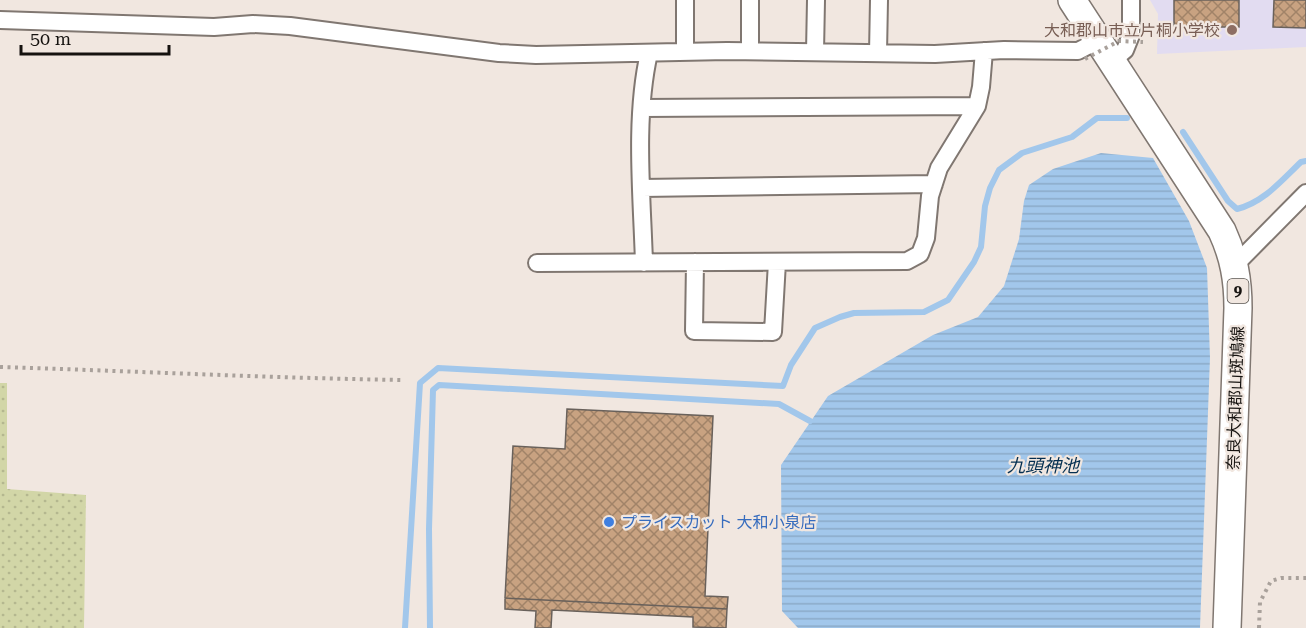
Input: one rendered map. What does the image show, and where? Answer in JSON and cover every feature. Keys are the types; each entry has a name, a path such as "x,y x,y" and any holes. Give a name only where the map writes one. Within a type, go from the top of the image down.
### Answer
{"main road":[{"name":"奈良大和郡山斑鳩線","path":"1072,0 1099,53 1222,231 1230,249 1238,282 1238,308 1227,628"}],"street":[{"path":"685,0 685,51"},
{"path":"750,0 750,51"},
{"path":"815,52 816,0"},
{"path":"878,53 879,0"},
{"path":"0,20 214,27 253,24 290,26 536,55 685,51 935,54 984,51 1078,51 1099,53 1125,50 1131,35 1131,0"},
{"path":"537,263 908,261 920,254 926,238 930,196 939,168 977,106 984,51"},
{"path":"644,263 642,108 643,78 649,53"},
{"path":"642,108 977,106"},
{"path":"642,188 934,184"},
{"path":"1234,266 1306,193"},
{"path":"695,262 694,331 773,332 777,262"}],"path":[{"path":"1099,53 1119,41 1143,42"},
{"path":"0,367 164,371 280,378 402,380"},
{"path":"1259,628 1260,602 1271,581 1281,578 1306,578"}],"shaded area":[{"name":"大和郡山市立片桐小学校","path":"1150,0 1306,0 1306,47 1157,54 1158,14"}],"green space":[{"path":"0,383 7,383 7,489 86,495 84,628 0,628"}],"water":[{"name":"九頭神池","path":"1101,153 1153,158 1189,221 1207,268 1210,358 1200,628 798,628 782,611 781,465 828,396 933,335 978,317 1004,286 1019,239 1024,201 1029,185 1053,169"}],"building":[{"path":"1174,0 1239,0 1239,27 1174,27"},
{"path":"1274,0 1306,0 1306,28 1273,27"},
{"name":"プライスカット 大和小泉店","path":"567,409 713,416 705,596 728,597 727,609 505,598 513,446 565,449"},
{"path":"505,598 727,609 726,628 693,627 693,617 552,610 551,628 535,628 536,611 505,609"}],"waterway":[{"path":"405,628 420,383 438,368 783,386 791,365 815,328 854,313 924,312 948,300 974,262 981,247 985,206 990,188 999,170 1022,153 1072,137 1097,118 1127,118"},
{"path":"1183,132 1228,201 1237,209 1264,196 1301,162 1306,161"},
{"path":"430,628 429,529 433,390 439,385 779,404 810,421"}],"place":[{"name":"大和郡山市立片桐小学校","path":"1232,30"},
{"name":"プライスカット 大和小泉店","path":"609,522"}]}
